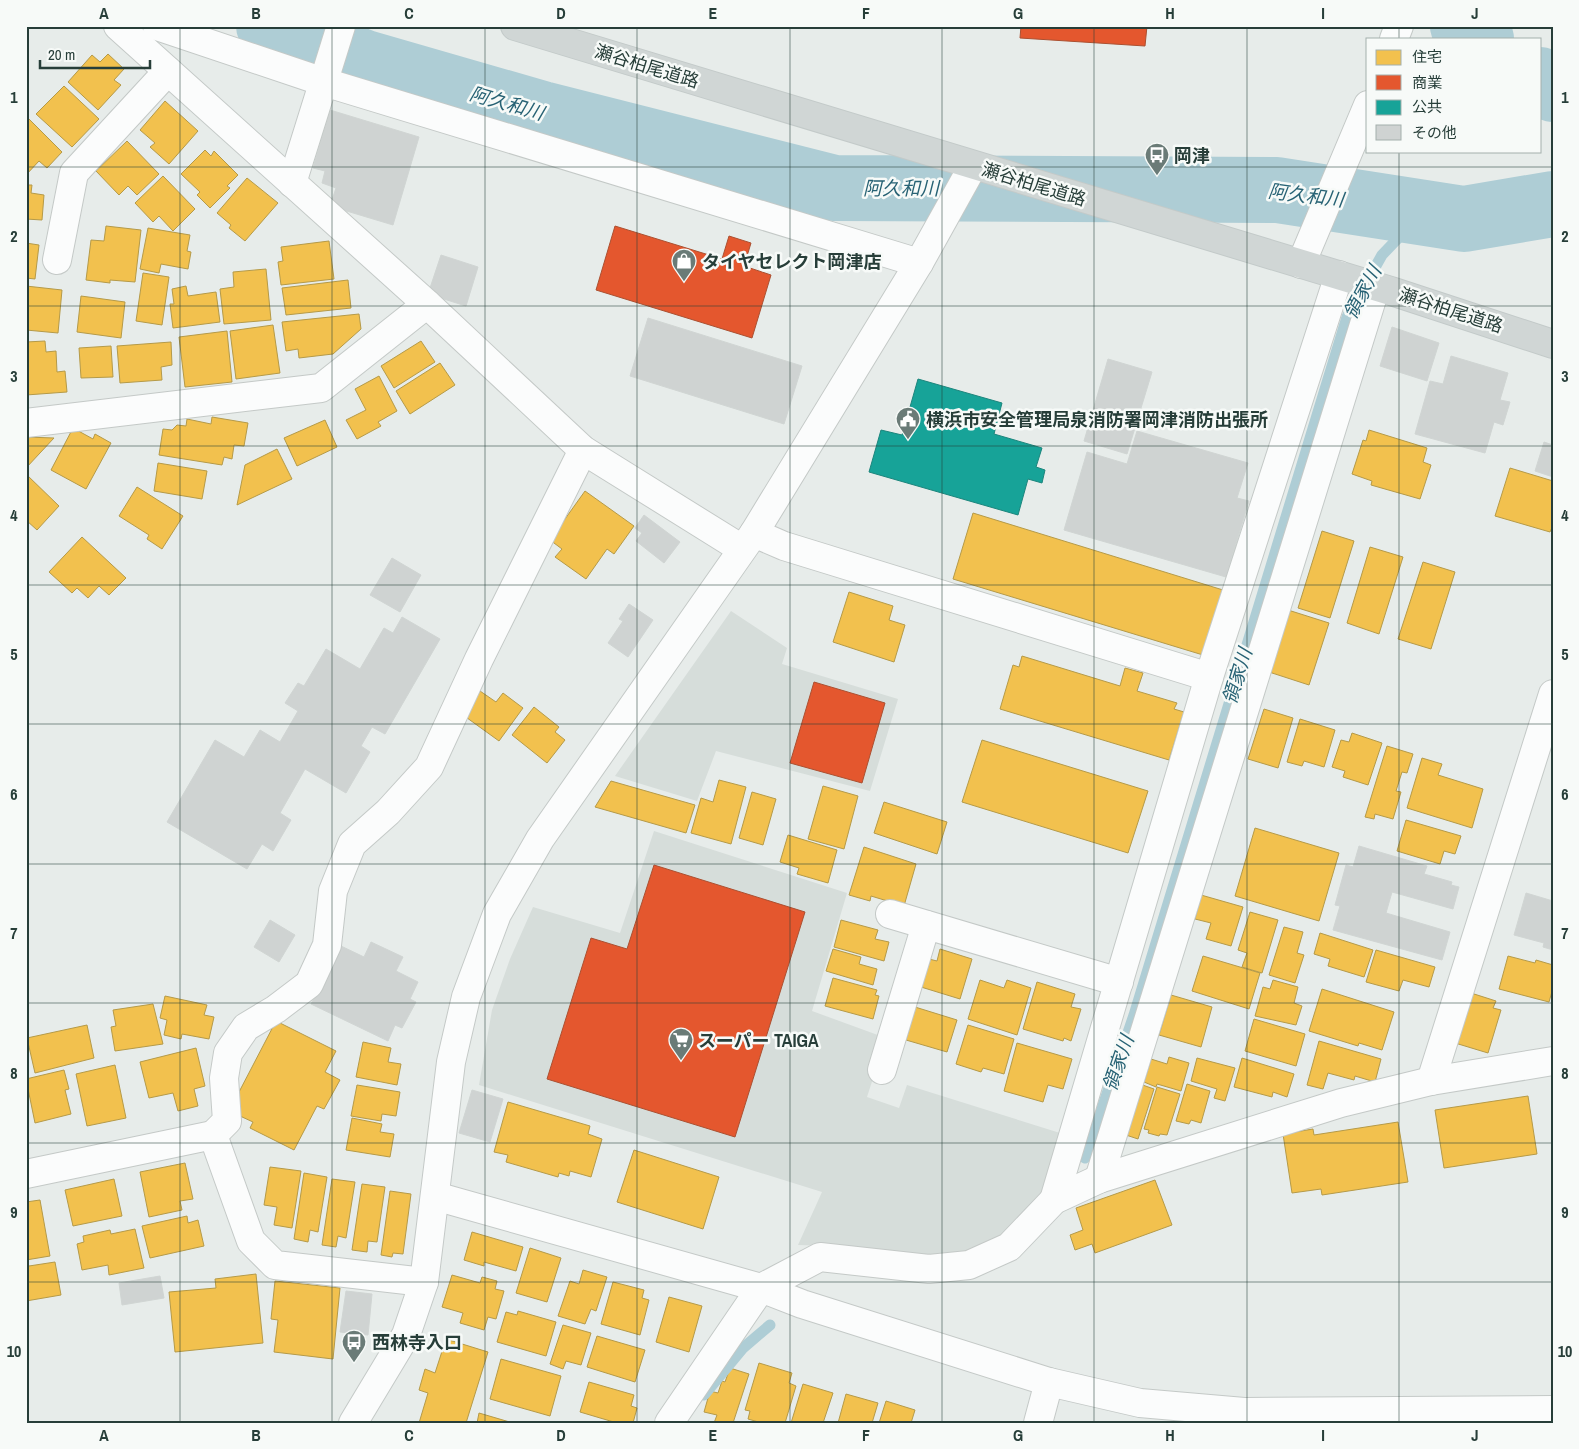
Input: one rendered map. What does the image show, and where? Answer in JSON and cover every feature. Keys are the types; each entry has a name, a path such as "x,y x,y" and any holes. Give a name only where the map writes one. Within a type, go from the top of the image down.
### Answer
{"main road":[{"name":"瀬谷柏尾道路","path":"515,26 973,166 1376,286 1553,344"}],"street":[{"path":"118,26 427,304 583,450 748,541 784,546 1210,677"},
{"path":"158,26 919,263"},
{"path":"292,183 341,26"},
{"path":"1394,38 1400,26"},
{"path":"57,260 74,173 168,71"},
{"path":"1301,264 1366,110"},
{"path":"354,1423 406,1335 424,1282 451,1062 466,997 497,914 540,839 748,541 919,263 973,166"},
{"path":"1054,1200 1210,677 1338,275"},
{"path":"1099,1179 1376,286"},
{"path":"26,423 321,388 427,304"},
{"path":"26,1174 213,1135 227,1121 224,1078 228,1054 246,1028 276,1009 308,984 326,945 334,891 352,844 388,812 430,766 479,659 583,450"},
{"path":"1431,1081 1553,694"},
{"path":"890,914 1119,982"},
{"path":"882,1070 926,925"},
{"path":"669,1423 761,1288 820,1258 929,1269 969,1265 1009,1247 1054,1200 1099,1179 1341,1103 1431,1081 1553,1061"},
{"path":"213,1135 251,1241 275,1265 424,1282"},
{"path":"435,1196 761,1288 802,1304 1049,1382 1140,1404 1244,1412 1553,1410"},
{"path":"1038,1423 1049,1382"}],"shaded area":[{"path":"731,611 787,648 782,664 898,699 870,791 716,751 697,801 615,776"},
{"name":"スーパー TAIGA","path":"654,831 847,893 812,1011 886,1038 867,1097 899,1108 907,1085 1060,1133 1042,1197 1002,1241 960,1255 912,1256 864,1247 798,1245 822,1192 479,1085 492,1010 510,959 533,907 620,933"}],"building: 住宅":[{"path":"108,54 124,69 114,80 121,85 98,110 68,82 92,55 100,62"},
{"path":"64,86 99,119 72,147 36,114"},
{"path":"165,101 198,131 169,164 150,147 155,143 140,130"},
{"path":"29,119 62,152 47,168 39,161 26,175 26,122"},
{"path":"127,141 159,174 137,195 128,186 119,195 96,171"},
{"path":"205,150 211,156 214,151 238,175 227,186 230,188 210,208 197,195 200,192 181,174"},
{"path":"163,176 195,209 173,231 159,216 153,222 135,203"},
{"path":"247,178 278,203 245,241 229,228 231,225 217,213"},
{"path":"26,185 32,185 31,193 44,195 42,220 26,219"},
{"path":"106,226 141,230 135,282 110,280 110,283 86,280 91,240 104,241"},
{"path":"148,228 190,235 187,251 191,252 188,269 161,264 159,273 140,269"},
{"path":"329,241 334,279 281,285 278,262 283,261 281,247"},
{"path":"26,243 39,245 35,279 26,278"},
{"path":"266,269 271,320 224,324 220,289 234,287 233,272"},
{"path":"143,273 169,277 162,325 136,321"},
{"path":"348,280 351,308 286,315 282,288"},
{"path":"26,286 62,290 58,333 26,330"},
{"path":"186,286 188,296 216,292 220,322 173,328 170,304 174,304 172,289"},
{"path":"81,296 125,302 121,338 77,332"},
{"path":"359,314 361,329 333,354 299,358 298,349 286,351 282,322"},
{"path":"273,325 280,373 236,379 230,331"},
{"path":"227,331 232,382 185,387 179,337"},
{"path":"45,341 46,352 56,351 57,372 65,371 67,392 26,395 26,342"},
{"path":"421,341 435,362 394,388 381,366"},
{"path":"171,342 172,365 161,367 162,380 120,383 117,346"},
{"path":"111,346 113,377 81,378 79,348"},
{"path":"440,363 455,385 410,414 396,391"},
{"path":"379,376 397,411 378,422 381,426 357,439 346,420 366,410 355,389"},
{"path":"212,417 248,423 244,446 234,445 232,459 224,457 222,465 159,455 163,429 172,430 177,425 186,426 187,419 211,424"},
{"path":"325,420 337,447 297,466 284,438"},
{"path":"73,428 93,439 95,434 111,443 86,489 51,470"},
{"path":"1369,430 1427,448 1423,462 1431,465 1420,499 1371,485 1372,481 1352,474 1363,440 1366,441"},
{"path":"26,437 54,438 26,468"},
{"path":"277,449 292,479 237,505 245,465"},
{"path":"158,463 207,471 202,499 154,491"},
{"path":"1510,468 1553,481 1553,525 1550,532 1495,516"},
{"path":"27,475 59,506 37,530 26,520"},
{"path":"137,487 183,516 162,549 147,539 149,535 119,516"},
{"path":"585,491 634,526 614,554 607,549 586,579 555,557 562,549 550,540"},
{"path":"973,513 1223,590 1203,655 953,579"},
{"path":"1322,531 1354,541 1330,618 1298,608"},
{"path":"82,537 126,578 109,595 99,586 88,598 77,588 72,593 49,572"},
{"path":"1370,547 1403,557 1379,634 1347,623"},
{"path":"1423,562 1455,572 1431,649 1398,639"},
{"path":"849,592 893,606 889,620 905,625 894,662 833,642"},
{"path":"1288,610 1329,623 1309,685 1269,672"},
{"path":"1022,656 1120,686 1125,668 1143,673 1137,691 1177,703 1174,709 1184,712 1169,760 1000,709 1013,665 1019,667"},
{"path":"480,691 496,702 503,693 523,708 499,741 463,715"},
{"path":"534,707 559,727 555,732 565,740 547,763 512,735"},
{"path":"1264,709 1293,718 1278,768 1248,759"},
{"path":"1300,719 1335,730 1324,767 1304,761 1302,766 1287,762"},
{"path":"1352,733 1382,743 1368,785 1343,777 1345,771 1332,767 1341,740 1349,742"},
{"path":"982,740 1148,791 1128,853 962,802"},
{"path":"1387,746 1413,754 1407,773 1402,772 1396,791 1401,792 1393,819 1375,814 1374,819 1365,817"},
{"path":"1422,758 1442,764 1438,775 1483,789 1472,828 1407,808"},
{"path":"719,780 746,787 731,844 691,833 701,798 713,802"},
{"path":"611,781 695,805 686,833 595,807"},
{"path":"823,786 858,796 844,849 808,839"},
{"path":"752,792 776,799 763,845 739,838"},
{"path":"884,802 947,822 937,854 874,833"},
{"path":"1406,820 1461,836 1455,854 1444,851 1440,864 1397,851"},
{"path":"1255,828 1339,853 1319,921 1235,896"},
{"path":"788,835 837,850 828,883 797,874 799,868 780,862"},
{"path":"864,847 916,864 904,906 871,896 870,901 849,895"},
{"path":"1201,895 1243,907 1231,946 1206,939 1211,923 1195,919"},
{"path":"1250,912 1278,920 1262,973 1242,967 1247,953 1238,950"},
{"path":"841,920 878,930 875,939 889,942 884,961 834,947"},
{"path":"1284,927 1303,932 1297,953 1304,955 1295,983 1269,975"},
{"path":"1320,933 1373,950 1364,977 1328,966 1330,959 1314,954"},
{"path":"833,949 861,957 859,964 877,969 873,985 826,971"},
{"path":"940,949 972,959 960,999 921,987 929,959 937,961"},
{"path":"1376,950 1435,967 1429,987 1403,980 1399,991 1366,982"},
{"path":"1203,956 1260,973 1249,1009 1192,991"},
{"path":"1508,956 1535,963 1536,960 1553,965 1553,988 1549,1002 1499,989"},
{"path":"833,978 877,990 875,995 879,996 873,1019 825,1006"},
{"path":"980,980 1004,988 1007,980 1031,988 1017,1035 968,1019"},
{"path":"1273,980 1298,987 1294,1003 1302,1006 1296,1025 1255,1016 1263,987 1270,989"},
{"path":"1037,982 1075,994 1071,1007 1081,1009 1071,1041 1064,1038 1063,1041 1023,1029"},
{"path":"1322,989 1394,1012 1382,1050 1359,1043 1358,1046 1309,1031"},
{"path":"1471,993 1496,1001 1493,1008 1501,1010 1488,1053 1455,1043"},
{"path":"1171,995 1212,1007 1201,1047 1159,1035"},
{"path":"165,996 207,1005 204,1015 214,1017 209,1039 182,1034 181,1039 164,1035 167,1020 160,1018"},
{"path":"153,1004 163,1044 115,1051 111,1027 116,1026 113,1010"},
{"path":"915,1007 957,1020 947,1052 906,1040"},
{"path":"1254,1019 1305,1034 1296,1066 1245,1051"},
{"path":"276,1021 336,1051 325,1072 340,1080 324,1109 317,1106 294,1150 250,1128 253,1122 240,1116 239,1092"},
{"path":"87,1025 94,1058 35,1073 27,1038"},
{"path":"968,1025 1014,1039 1004,1074 983,1068 981,1072 956,1064"},
{"path":"1319,1041 1381,1059 1375,1082 1355,1076 1354,1080 1328,1073 1323,1089 1307,1085"},
{"path":"363,1042 391,1048 388,1062 401,1064 397,1085 356,1077"},
{"path":"1017,1043 1072,1059 1063,1089 1048,1085 1043,1102 1004,1091"},
{"path":"196,1048 205,1086 194,1089 198,1106 178,1111 173,1093 149,1098 140,1062"},
{"path":"1169,1057 1189,1063 1181,1091 1157,1084 1156,1087 1144,1082 1151,1059 1167,1064"},
{"path":"1197,1058 1235,1068 1225,1101 1214,1098 1217,1089 1191,1081"},
{"path":"1242,1058 1294,1074 1287,1097 1273,1092 1272,1097 1234,1087"},
{"path":"115,1065 126,1118 87,1126 76,1074"},
{"path":"64,1070 69,1089 65,1090 71,1114 35,1123 26,1079"},
{"path":"1134,1082 1154,1089 1138,1139 1123,1134"},
{"path":"1187,1084 1210,1091 1201,1123 1191,1120 1189,1124 1176,1121"},
{"path":"357,1085 400,1092 396,1116 382,1114 381,1121 351,1116"},
{"path":"1157,1087 1180,1094 1167,1135 1160,1134 1159,1136 1148,1133 1149,1130 1144,1129"},
{"path":"1528,1096 1537,1154 1444,1168 1435,1110"},
{"path":"508,1102 590,1126 588,1134 602,1139 591,1177 570,1171 569,1176 559,1173 558,1177 506,1162 508,1155 494,1152"},
{"path":"352,1118 382,1124 380,1132 394,1134 390,1157 346,1150"},
{"path":"1398,1122 1408,1182 1322,1195 1321,1189 1292,1193 1283,1134 1313,1129 1314,1135"},
{"path":"634,1150 719,1177 703,1229 617,1202"},
{"path":"185,1163 193,1199 180,1201 182,1210 149,1217 140,1172"},
{"path":"270,1167 301,1171 292,1228 274,1225 277,1207 264,1205"},
{"path":"304,1173 327,1177 318,1232 310,1230 308,1242 294,1239"},
{"path":"114,1179 122,1216 73,1226 65,1190"},
{"path":"332,1179 355,1182 346,1238 338,1236 336,1247 322,1245"},
{"path":"1155,1180 1172,1225 1095,1253 1092,1244 1075,1250 1070,1235 1083,1230 1076,1208"},
{"path":"362,1184 385,1187 377,1242 368,1241 367,1252 352,1250"},
{"path":"390,1191 411,1194 403,1254 393,1253 392,1257 381,1255"},
{"path":"40,1200 50,1256 26,1260 26,1202"},
{"path":"187,1216 188,1223 198,1220 204,1246 150,1258 142,1226"},
{"path":"135,1229 144,1268 109,1275 108,1265 82,1270 77,1244 84,1242 83,1236 110,1230 111,1234"},
{"path":"472,1232 523,1247 516,1271 484,1262 484,1266 464,1260"},
{"path":"530,1248 561,1258 547,1302 516,1293"},
{"path":"26,1262 29,1266 55,1262 61,1295 26,1301"},
{"path":"583,1270 607,1277 596,1311 591,1309 585,1324 558,1316 570,1281 579,1284"},
{"path":"256,1274 263,1343 175,1352 169,1292 216,1288 215,1279"},
{"path":"452,1275 480,1283 482,1277 497,1281 495,1289 504,1291 496,1319 488,1317 484,1330 460,1323 463,1313 442,1307"},
{"path":"275,1281 340,1288 333,1359 274,1352 278,1320 271,1319"},
{"path":"613,1282 644,1290 642,1298 649,1300 640,1335 601,1324"},
{"path":"669,1297 702,1306 689,1352 656,1342"},
{"path":"518,1311 556,1322 546,1356 497,1342 506,1312 517,1315"},
{"path":"563,1325 591,1333 581,1365 566,1361 563,1369 550,1364"},
{"path":"597,1336 645,1350 635,1382 587,1367"},
{"path":"446,1339 488,1352 466,1423 419,1423 428,1393 419,1390 425,1369 435,1373"},
{"path":"501,1359 561,1376 550,1416 490,1399"},
{"path":"759,1363 792,1373 789,1383 796,1386 785,1423 762,1423 748,1419 750,1411 745,1410"},
{"path":"730,1368 749,1374 733,1423 714,1423 717,1415 704,1412 710,1391 718,1393 722,1381 725,1382"},
{"path":"589,1382 634,1395 631,1406 637,1408 633,1423 617,1423 580,1412"},
{"path":"803,1384 833,1393 823,1423 791,1423"},
{"path":"846,1394 878,1403 872,1423 838,1423"},
{"path":"886,1401 915,1410 911,1423 879,1423"},
{"path":"479,1413 513,1423 477,1423"}],"building: 商業":[{"path":"1021,26 1147,26 1145,46 1020,38"},
{"name":"タイヤセレクト岡津店","path":"615,226 722,259 729,236 751,243 744,266 771,275 752,338 596,290"},
{"path":"814,682 885,703 862,783 790,763"},
{"path":"654,865 805,912 735,1137 547,1079 591,938 627,949"}],"building: 公共":[{"path":"918,379 1002,403 994,434 1042,448 1036,467 1045,470 1042,483 1028,479 1018,515 869,472 881,430 902,435"}],"building: その他":[{"path":"330,110 419,137 393,225 330,206 336,188 322,183 325,171 313,168"},
{"path":"441,255 478,267 466,306 428,294"},
{"path":"648,318 802,366 784,424 630,376"},
{"path":"1392,327 1439,343 1427,381 1380,366"},
{"path":"1451,356 1508,373 1500,400 1510,402 1503,425 1494,422 1485,453 1415,434 1430,381 1443,384"},
{"path":"1108,359 1152,372 1127,454 1084,441"},
{"path":"1137,431 1248,463 1237,498 1249,501 1226,577 1064,530 1087,452 1127,464"},
{"path":"1544,442 1553,445 1553,477 1535,471"},
{"path":"644,515 680,542 664,563 636,541 642,533 635,528"},
{"path":"392,558 421,575 400,612 370,595"},
{"path":"629,604 653,620 628,657 608,643 623,621 619,619"},
{"path":"402,617 440,639 385,734 372,727 361,746 370,752 346,793 305,769 280,813 291,820 273,851 262,844 247,869 167,822 215,740 244,757 260,730 280,742 298,711 285,703 298,683 304,686 326,649 360,669 384,628 393,633"},
{"path":"1359,846 1427,866 1424,874 1452,882 1451,885 1459,887 1453,909 1392,892 1386,913 1450,932 1442,960 1333,930 1340,906 1335,905 1346,865 1353,867"},
{"path":"1526,893 1553,901 1553,950 1543,947 1544,943 1514,935"},
{"path":"270,920 295,935 279,962 254,947"},
{"path":"371,942 403,957 396,971 418,982 410,999 416,1002 402,1028 395,1025 388,1041 311,1004 341,946 364,957"},
{"path":"472,1090 503,1099 490,1142 459,1133"},
{"path":"160,1276 164,1298 122,1305 119,1283"},
{"path":"346,1291 372,1294 368,1335 340,1332"}],"waterway":[{"name":"阿久和川","path":"269,26 365,63 542,114 834,188 1277,190 1464,219 1553,204"},
{"path":"1463,26 1480,38"},
{"path":"1542,81 1553,89"},
{"name":"領家川","path":"1085,1158 1134,1015 1347,317 1382,255 1423,212"},
{"path":"704,1395 743,1348 770,1325"}],"place":[{"name":"岡津","path":"1157,176"},
{"name":"タイヤセレクト岡津店","path":"684,282"},
{"name":"横浜市安全管理局泉消防署岡津消防出張所","path":"908,440"},
{"name":"スーパー TAIGA","path":"681,1061"},
{"name":"西林寺入口","path":"354,1363"}]}
